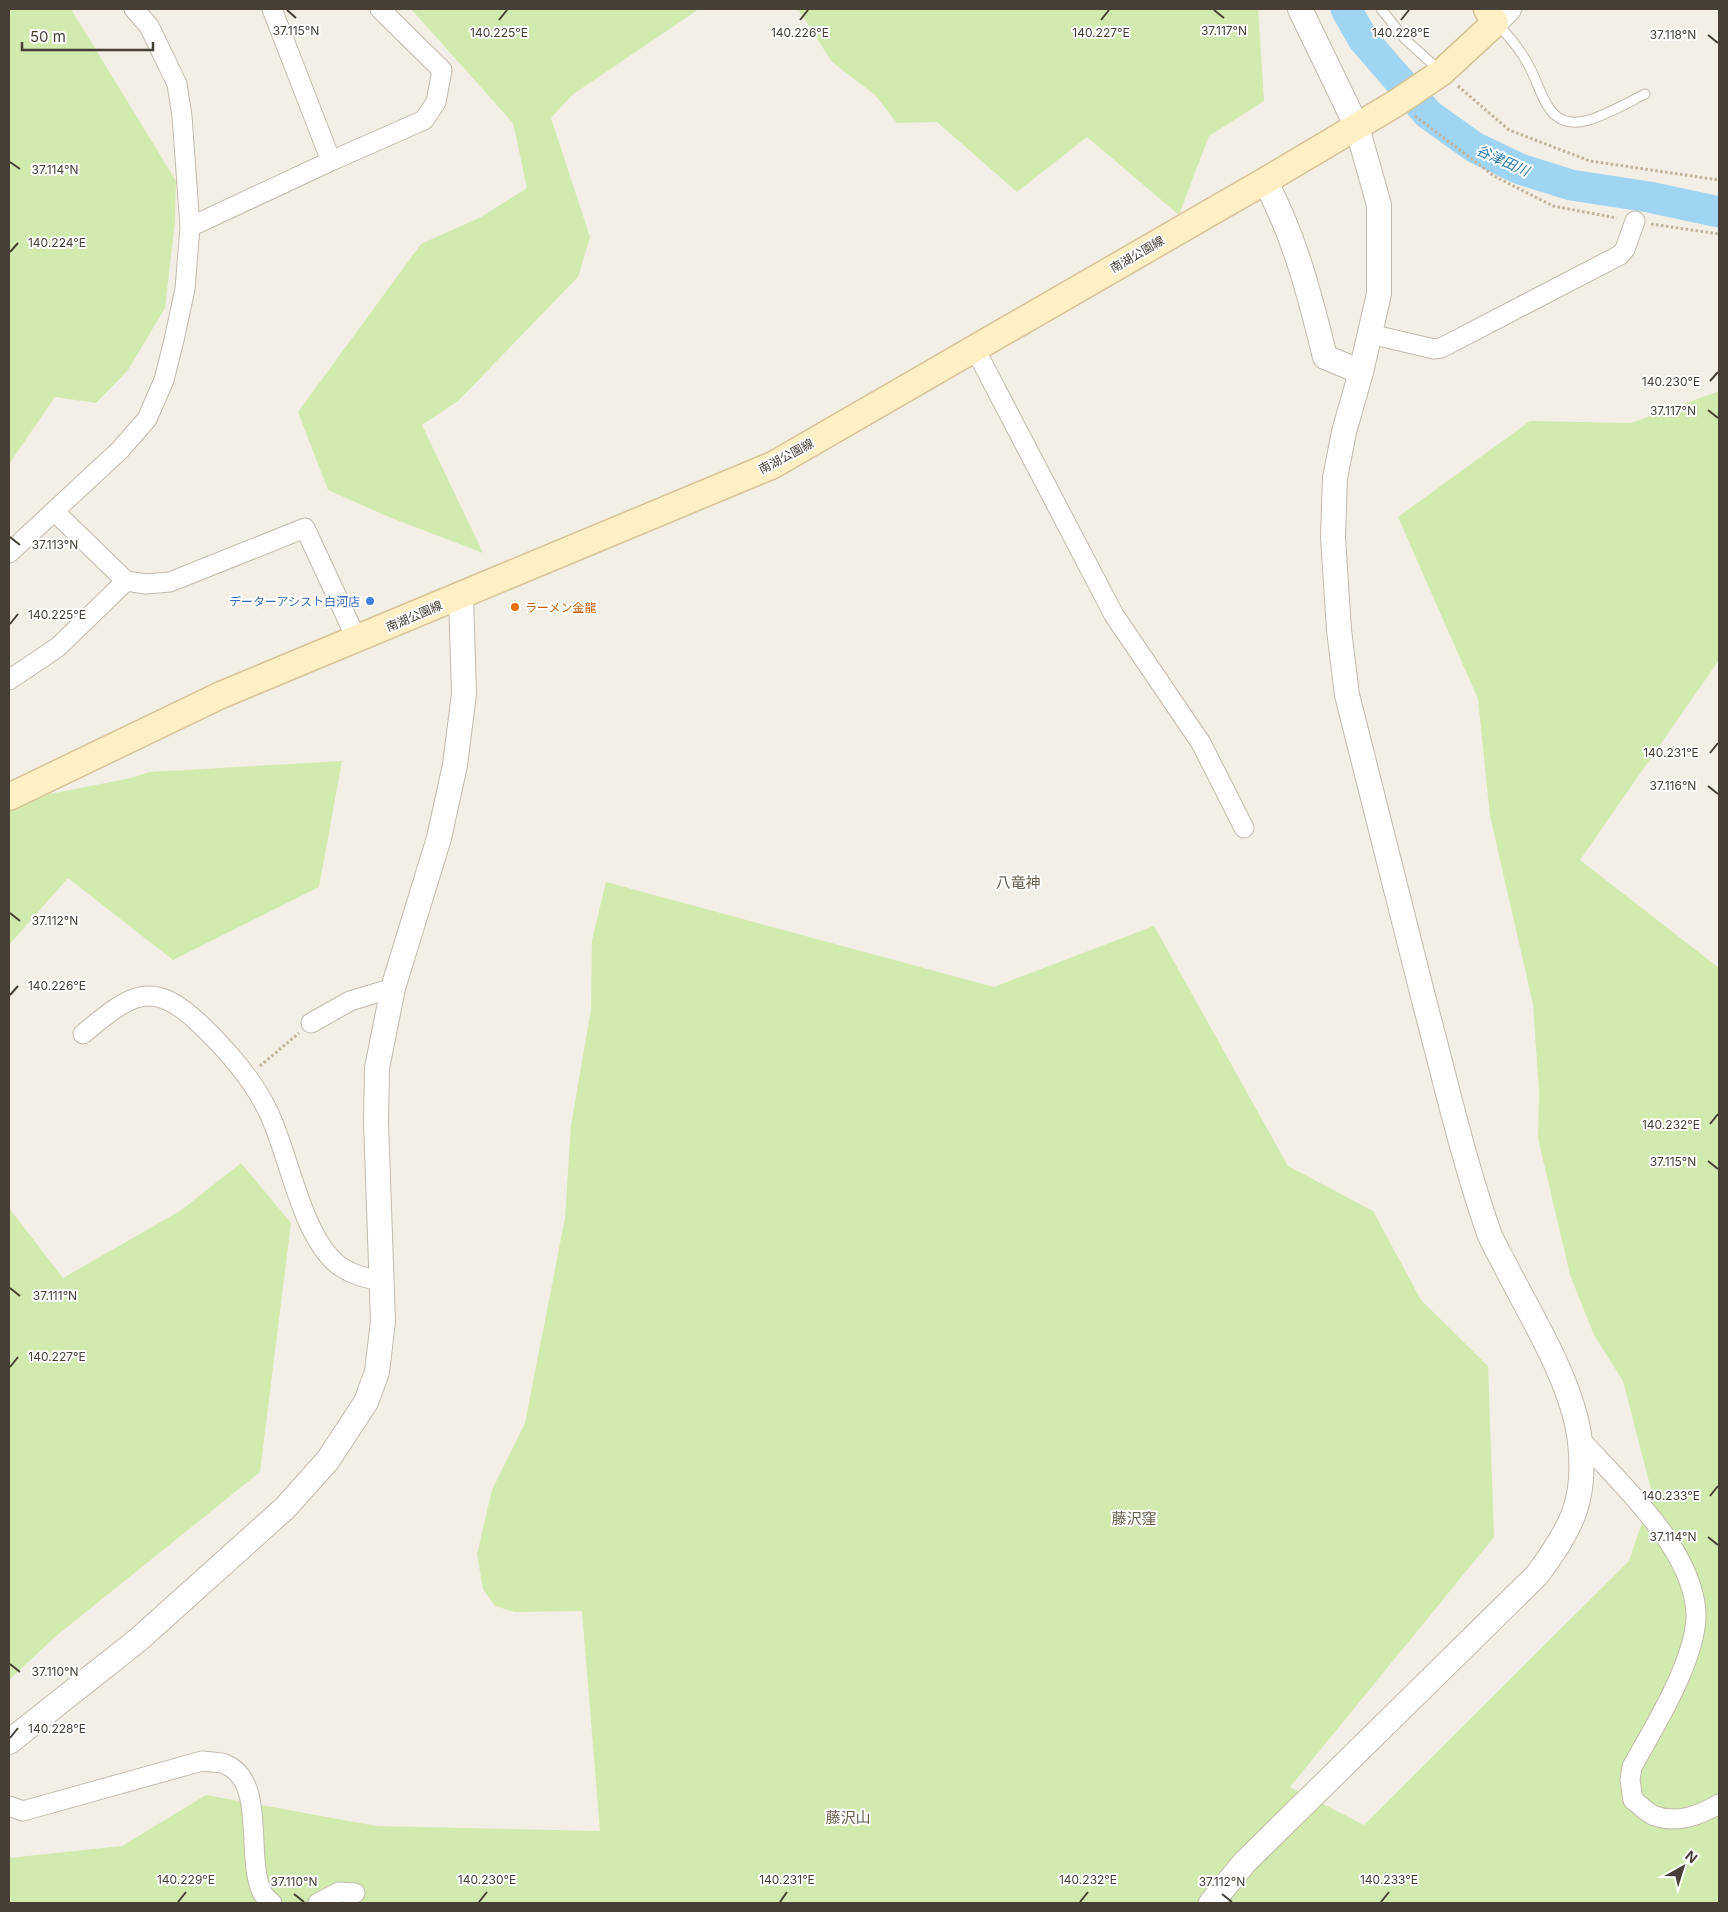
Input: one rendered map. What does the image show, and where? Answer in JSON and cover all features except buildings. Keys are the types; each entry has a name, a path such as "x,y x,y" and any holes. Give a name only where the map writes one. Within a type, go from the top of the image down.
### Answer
{"main road":[{"name":"南湖公園線","path":"9,797 221,695 357,640 773,464 1132,256 1265,182 1398,102 1442,72 1497,14"}],"street":[{"path":"9,553 120,450 147,420 164,380 174,340 185,289 190,227 177,84 149,26 134,9"},
{"path":"272,9 331,161"},
{"path":"190,227 424,120 436,102 442,70 380,9"},
{"path":"1211,1903 1245,1862 1537,1575 1560,1544 1573,1520 1580,1492 1582,1465 1580,1439 1573,1404 1490,1236 1463,1152 1346,695 1339,630 1333,537 1335,478 1344,432 1361,372 1379,294 1378,205 1357,127 1300,9"},
{"path":"1265,182 1281,210 1307,281 1325,357 1361,372"},
{"path":"1370,334 1434,349 1441,348 1620,256 1625,249 1635,222"},
{"path":"974,349 1114,616 1201,743 1244,828"},
{"path":"55,512 126,581 146,584 170,582 306,528 357,640"},
{"path":"9,680 58,647 126,581"},
{"path":"9,1742 138,1640 284,1508 328,1460 366,1402 377,1372 384,1321 376,1122 377,1068 393,988 439,838 455,765 464,694 462,596"},
{"path":"311,1023 350,1001 393,988"},
{"path":"83,1034 112,1010 134,998 150,995 162,997 189,1014 220,1044 248,1077 268,1111 309,1222 325,1250 337,1264 354,1275 383,1282"},
{"path":"1580,1439 1657,1527 1683,1568 1692,1591 1696,1614 1687,1655 1675,1685 1632,1767 1630,1780 1633,1800 1654,1816 1674,1820 1699,1815 1719,1804"},
{"path":"9,1806 24,1811 202,1761 225,1764 244,1779 250,1797 254,1858 262,1892 272,1903"},
{"path":"318,1903 339,1892 355,1893"}],"lane":[{"path":"1381,9 1406,40 1442,72"},
{"path":"1497,14 1531,70 1544,103 1554,116 1570,122 1588,120 1645,94"}],"path":[{"path":"1442,72 1509,130 1590,161 1719,180"},
{"path":"1398,102 1436,134 1494,176 1553,206 1635,222 1719,234"},
{"path":"248,1077 311,1023"}],"green space":[{"path":"9,9 71,9 176,181 175,221 165,308 128,370 96,403 55,397 9,464"},
{"path":"411,9 699,9 572,95 551,118 590,237 578,277 458,401 422,425 483,553 389,517 328,490 298,412 421,244 481,217 527,188 513,123"},
{"path":"798,9 1258,9 1264,101 1209,136 1179,215 1087,137 1017,192 937,122 897,123 875,95 832,62"},
{"path":"1719,391 1719,660 1580,860 1719,968 1719,1903 9,1903 9,1858 122,1846 206,1795 376,1826 600,1831 582,1611 515,1612 495,1606 483,1589 477,1554 492,1490 525,1423 565,1218 571,1125 591,1010 592,940 606,882 994,987 1154,926 1288,1166 1373,1211 1421,1300 1488,1366 1494,1537 1290,1787 1364,1825 1629,1561 1652,1493 1623,1381 1594,1335 1570,1275 1538,1138 1539,1091 1533,1004 1490,816 1478,699 1398,517 1530,421 1631,423"},
{"path":"342,761 319,887 173,960 68,878 9,945 9,802 131,778 149,772"},
{"path":"241,1163 291,1223 260,1472 56,1636 9,1680 9,1208 63,1278 180,1211"}],"waterway":[{"name":"谷津田川","path":"1346,9 1363,39 1428,114 1474,147 1520,169 1571,185 1649,197 1719,212"}],"place":[{"name":"データーアシスト白河店","path":"370,601"},
{"name":"ラーメン金龍","path":"515,607"}],"district":[{"name":"八竜神","path":"1018,882"},
{"name":"藤沢窪","path":"1134,1518"},
{"name":"藤沢山","path":"848,1817"}]}
